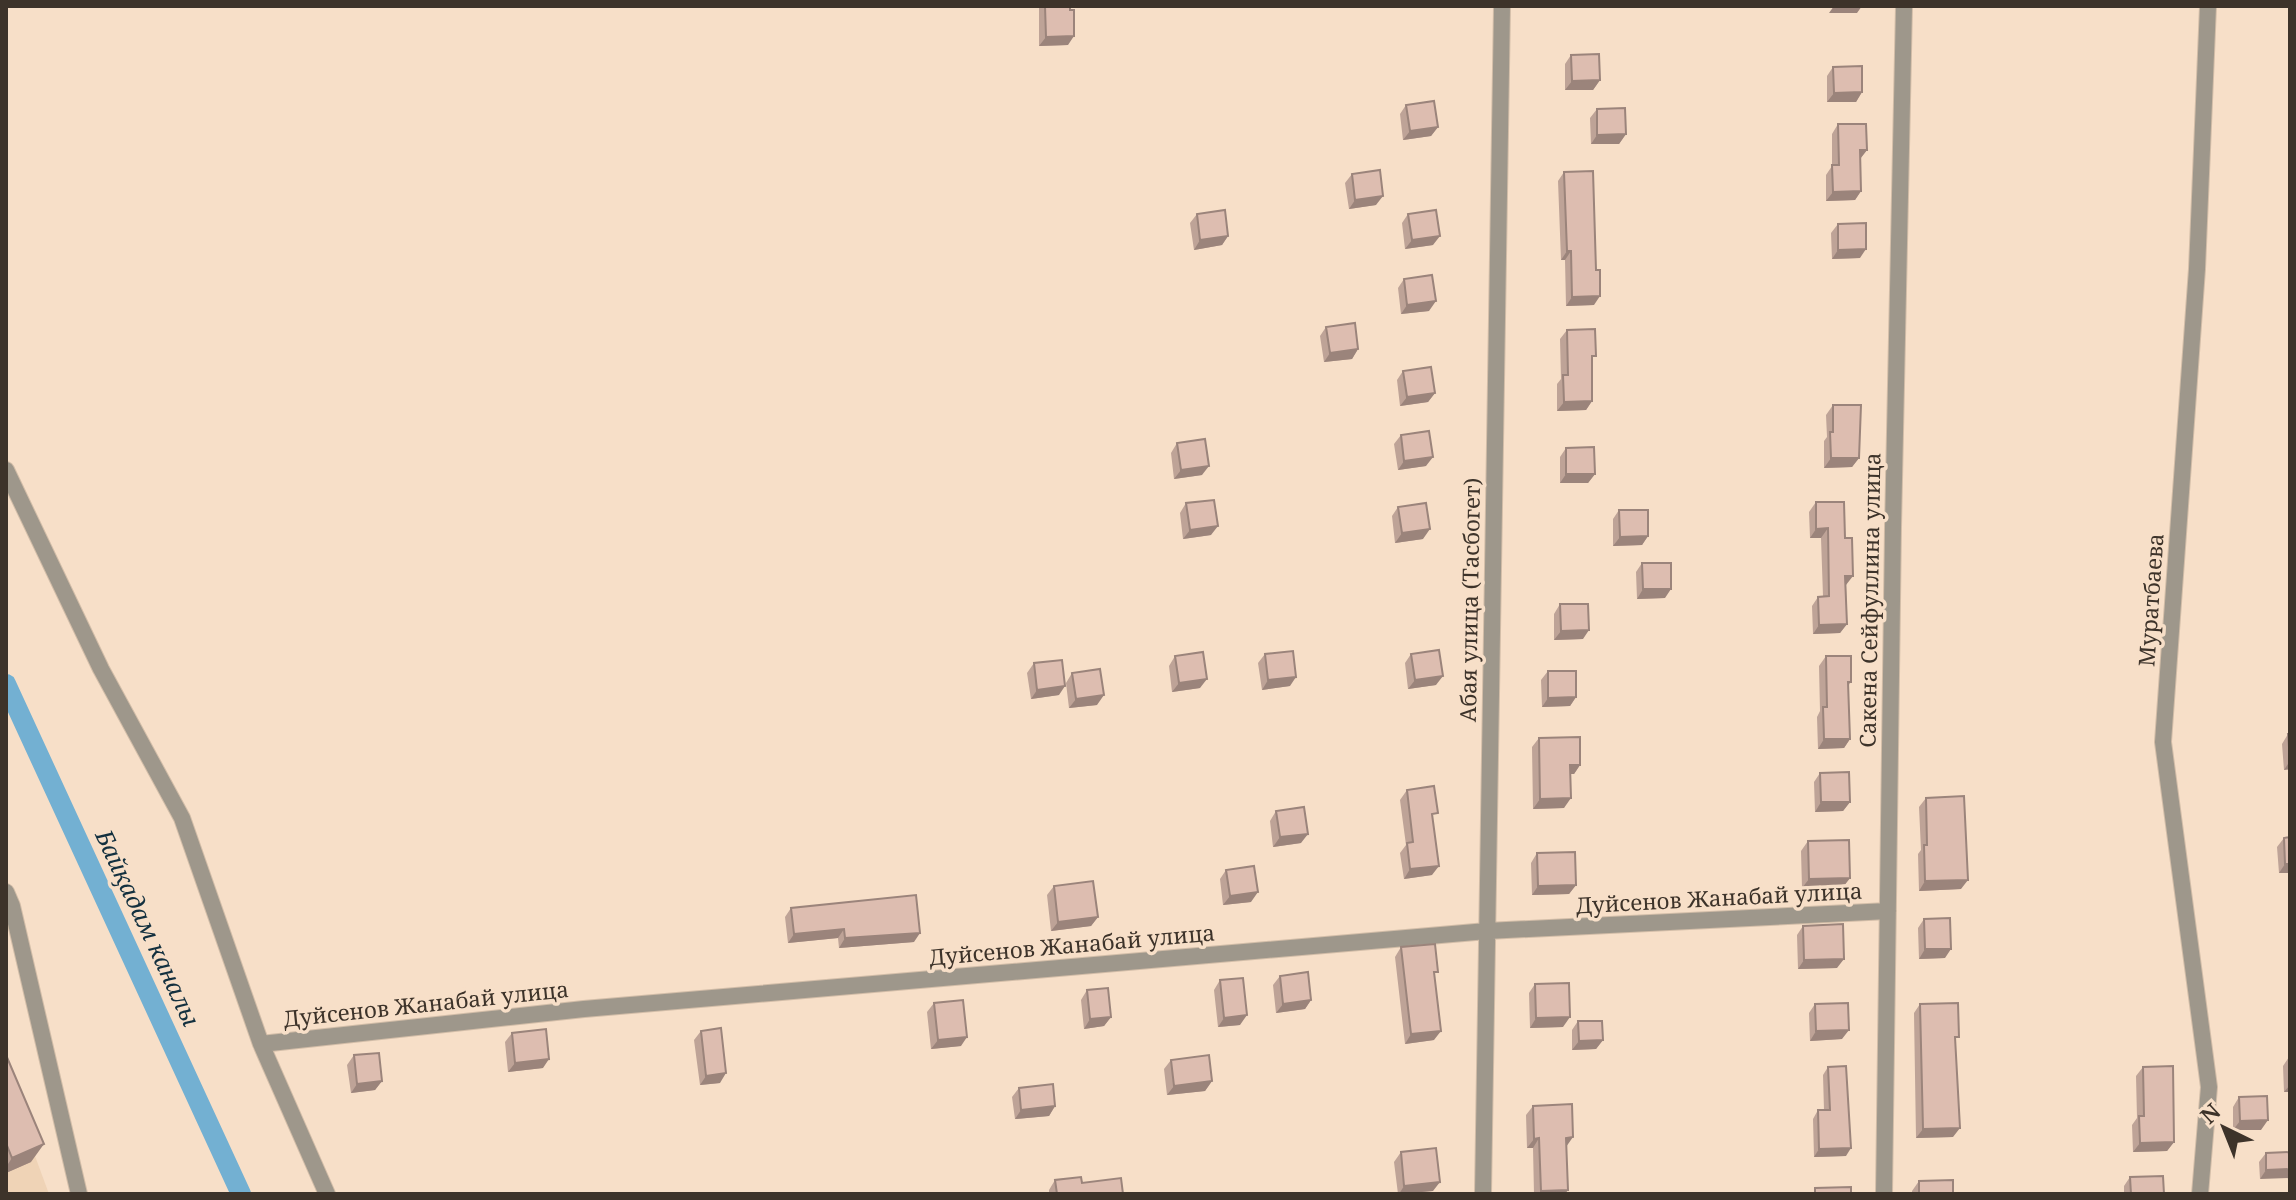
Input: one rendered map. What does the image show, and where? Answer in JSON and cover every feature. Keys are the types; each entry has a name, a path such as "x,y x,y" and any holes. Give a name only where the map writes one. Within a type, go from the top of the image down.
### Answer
{"street":[{"name":"Абая улица (Тасбогет)","path":"1483,1194 1502,6"},
{"name":"Сакена Сейфуллина улица","path":"1884,1194 1904,6"},
{"name":"Муратбаева","path":"2200,1194 2209,1087 2163,742 2197,269 2208,6"},
{"path":"6,470 101,669 182,818 261,1044 327,1194"},
{"path":"6,892 12,906 79,1194"},
{"name":"Дуйсенов Жанабай улица","path":"261,1044 584,1009 1487,931 1888,911"}],"shaded area":[{"path":"6,1077 49,1194 6,1194"}],"building":[{"path":"1045,6 1070,6 1070,10 1074,10 1074,36 1046,37"},
{"path":"1599,54 1600,80 1572,81 1571,55"},
{"path":"1862,66 1862,92 1834,93 1833,67"},
{"path":"1434,101 1438,127 1410,131 1406,105"},
{"path":"1625,108 1626,134 1597,135 1597,109"},
{"path":"1838,124 1866,124 1867,150 1860,150 1861,191 1833,192 1832,165 1839,165"},
{"path":"1380,170 1383,196 1355,200 1352,174"},
{"path":"1593,171 1596,270 1600,270 1600,296 1572,297 1564,172"},
{"path":"1225,210 1228,236 1200,240 1197,214"},
{"path":"1436,210 1440,236 1412,240 1408,214"},
{"path":"1866,223 1866,249 1838,250 1838,224"},
{"path":"1432,275 1436,301 1407,305 1404,279"},
{"path":"1355,323 1358,349 1330,353 1326,327"},
{"path":"1595,329 1592,401 1564,402 1563,375 1568,375 1567,330"},
{"path":"1431,367 1435,393 1407,397 1403,371"},
{"path":"1833,405 1861,405 1859,458 1831,458"},
{"path":"1429,431 1433,457 1404,461 1401,435"},
{"path":"1205,439 1209,466 1181,470 1177,443"},
{"path":"1594,447 1595,474 1566,474 1566,448"},
{"path":"1214,500 1218,526 1190,530 1186,503"},
{"path":"1816,502 1844,502 1845,538 1852,538 1853,576 1845,576 1847,624 1819,625 1818,597 1829,596 1828,528 1816,529"},
{"path":"1426,503 1430,529 1402,533 1398,507"},
{"path":"1619,510 1648,510 1648,536 1620,537"},
{"path":"1642,563 1671,563 1671,589 1643,589"},
{"path":"1560,604 1588,604 1589,630 1561,631"},
{"path":"1439,650 1443,676 1415,680 1411,654"},
{"path":"1293,651 1296,677 1268,680 1265,654"},
{"path":"1203,652 1207,679 1179,683 1175,656"},
{"path":"1826,656 1851,656 1851,682 1848,682 1850,739 1824,739"},
{"path":"1062,660 1065,686 1037,690 1034,663"},
{"path":"1100,669 1104,695 1076,699 1072,673"},
{"path":"1548,671 1576,671 1576,697 1548,698"},
{"path":"1580,737 1580,765 1570,765 1571,798 1540,799 1539,738"},
{"path":"1849,772 1850,802 1821,802 1820,773"},
{"path":"1434,786 1438,813 1432,814 1439,866 1410,869 1407,843 1413,842 1407,790"},
{"path":"1964,796 1968,880 1925,881 1926,798"},
{"path":"1304,807 1308,834 1280,837 1276,811"},
{"path":"2290,837 2290,864 2285,864 2284,838"},
{"path":"1849,840 1850,878 1809,879 1808,841"},
{"path":"1575,852 1576,885 1538,886 1537,853"},
{"path":"1254,866 1258,892 1230,896 1226,870"},
{"path":"1093,881 1098,917 1058,922 1054,886"},
{"path":"916,895 920,933 845,938 844,929 794,934 791,908"},
{"path":"1950,918 1951,949 1925,949 1924,919"},
{"path":"1843,924 1844,959 1804,960 1803,926"},
{"path":"1435,944 1438,972 1434,972 1441,1031 1411,1034 1401,947"},
{"path":"1308,972 1311,1000 1283,1004 1280,976"},
{"path":"1243,978 1247,1015 1224,1018 1220,980"},
{"path":"1569,983 1570,1017 1536,1018 1535,984"},
{"path":"1108,988 1111,1017 1090,1019 1087,990"},
{"path":"963,1000 967,1037 938,1040 934,1003"},
{"path":"1848,1003 1849,1030 1816,1031 1815,1004"},
{"path":"1958,1003 1959,1037 1955,1037 1960,1128 1923,1129 1920,1004"},
{"path":"1578,1021 1602,1021 1603,1040 1579,1041"},
{"path":"721,1028 726,1073 706,1076 701,1031"},
{"path":"546,1029 549,1059 515,1063 512,1033"},
{"path":"379,1053 382,1081 357,1084 354,1055"},
{"path":"6,1055 44,1144 12,1158 6,1143"},
{"path":"1209,1055 1212,1081 1174,1086 1171,1060"},
{"path":"1846,1066 1851,1148 1819,1149 1818,1110 1830,1110 1828,1067"},
{"path":"2173,1066 2174,1142 2140,1143 2139,1116 2144,1116 2143,1067"},
{"path":"1053,1084 1055,1106 1021,1110 1019,1088"},
{"path":"2267,1096 2268,1120 2240,1121 2239,1097"},
{"path":"1572,1104 1573,1137 1566,1138 1568,1190 1541,1191 1539,1138 1534,1139 1533,1106"},
{"path":"1436,1148 1440,1182 1404,1186 1401,1152"},
{"path":"2290,1152 2290,1169 2266,1170 2266,1153"},
{"path":"2163,1176 2164,1194 2131,1194 2130,1177"},
{"path":"1081,1177 1082,1183 1121,1178 1123,1194 1057,1194 1055,1180"},
{"path":"1953,1180 1953,1194 1919,1194 1919,1181"},
{"path":"1851,1187 1851,1194 1815,1194 1815,1188"}],"waterway":[{"name":"Байқадам каналы","path":"6,684 241,1194"}]}
